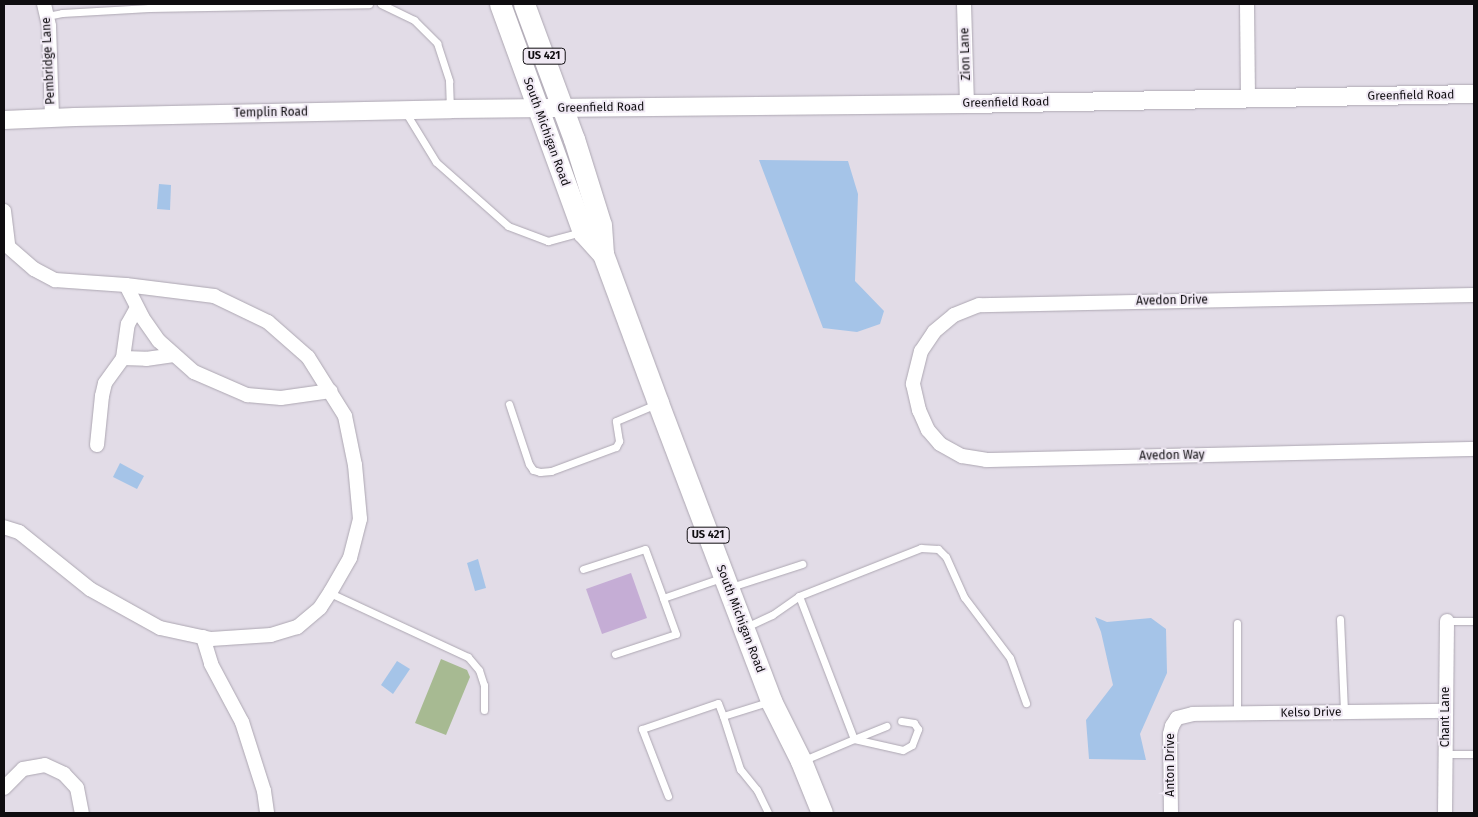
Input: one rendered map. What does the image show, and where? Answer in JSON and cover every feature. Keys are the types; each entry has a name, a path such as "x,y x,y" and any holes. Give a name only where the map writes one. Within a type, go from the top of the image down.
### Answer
{"main road":[{"name":"South Michigan Road","path":"500,4 583,232 603,254"},
{"name":"South Michigan Road","path":"524,4 563,108 601,225 603,254 658,404 771,701 801,761 822,813"}],"street":[{"name":"Zion Lane","path":"964,4 967,104"},
{"path":"1247,4 1248,99"},
{"name":"Pembridge Lane","path":"46,10 52,118"},
{"name":"Greenfield Road","path":"538,108 967,104 1474,94"},
{"name":"Templin Road","path":"4,120 538,108"},
{"path":"4,211 6,244 34,269 55,280 126,285 214,296 268,322 308,357 345,416 356,465 360,519 350,558 330,593 320,608 297,627 272,635 211,639 160,628 90,588 19,532 4,526"},
{"path":"126,285 137,308 159,342 194,372 247,395 281,398 330,391"},
{"name":"Avedon Drive","path":"912,384 921,351 934,332 954,315 979,305 1474,295"},
{"path":"97,445 105,383 123,358 128,324 137,308"},
{"path":"123,358 146,359 174,355"},
{"name":"Avedon Way","path":"912,384 925,424 940,444 962,456 986,460 1474,449"},
{"name":"Chant Lane","path":"1445,813 1447,621"},
{"path":"203,637 211,664 242,722 264,791 267,813"},
{"name":"Kelso Drive","path":"1177,718 1193,714 1446,711"},
{"name":"Anton Drive","path":"1171,813 1170,734 1177,718"},
{"path":"4,788 23,769 45,765 64,774 77,788 82,813"}],"lane":[{"path":"46,10 62,13 149,8 369,4"},
{"path":"381,4 414,20 438,43 449,81 450,109"},
{"path":"405,110 436,162 508,226 548,241 583,232"},
{"path":"509,404 529,464 533,470 540,472 552,471 616,447 618,442 616,421 658,404"},
{"path":"743,628 772,615 799,596 921,548 938,549 946,557 964,597 1010,658 1026,704"},
{"path":"583,569 644,549 676,634 616,654"},
{"path":"663,598 802,564"},
{"path":"330,593 468,657 479,670 484,685 484,710"},
{"path":"799,596 854,739"},
{"path":"1340,620 1344,712"},
{"path":"1447,621 1474,622"},
{"path":"1237,622 1237,713"},
{"path":"723,716 771,701"},
{"path":"668,796 642,728 718,703 740,769 757,790 768,813"},
{"path":"854,739 903,750 912,745 918,729 914,722 901,721"},
{"path":"801,761 887,726"},
{"path":"1446,754 1474,754"}],"green space":[{"path":"441,659 467,670 470,677 446,735 415,723"}],"water":[{"path":"759,160 848,161 858,194 855,281 884,311 880,324 857,332 823,328"},
{"path":"159,184 171,185 170,210 157,209"},
{"path":"120,463 144,476 137,489 113,477"},
{"path":"478,559 486,588 475,591 467,563"},
{"path":"1095,617 1107,622 1151,618 1166,629 1167,673 1140,734 1146,760 1089,759 1086,720 1113,685 1101,632"},
{"path":"397,661 410,669 393,694 381,685"}],"building":[{"path":"631,573 647,618 602,634 586,589"}]}
